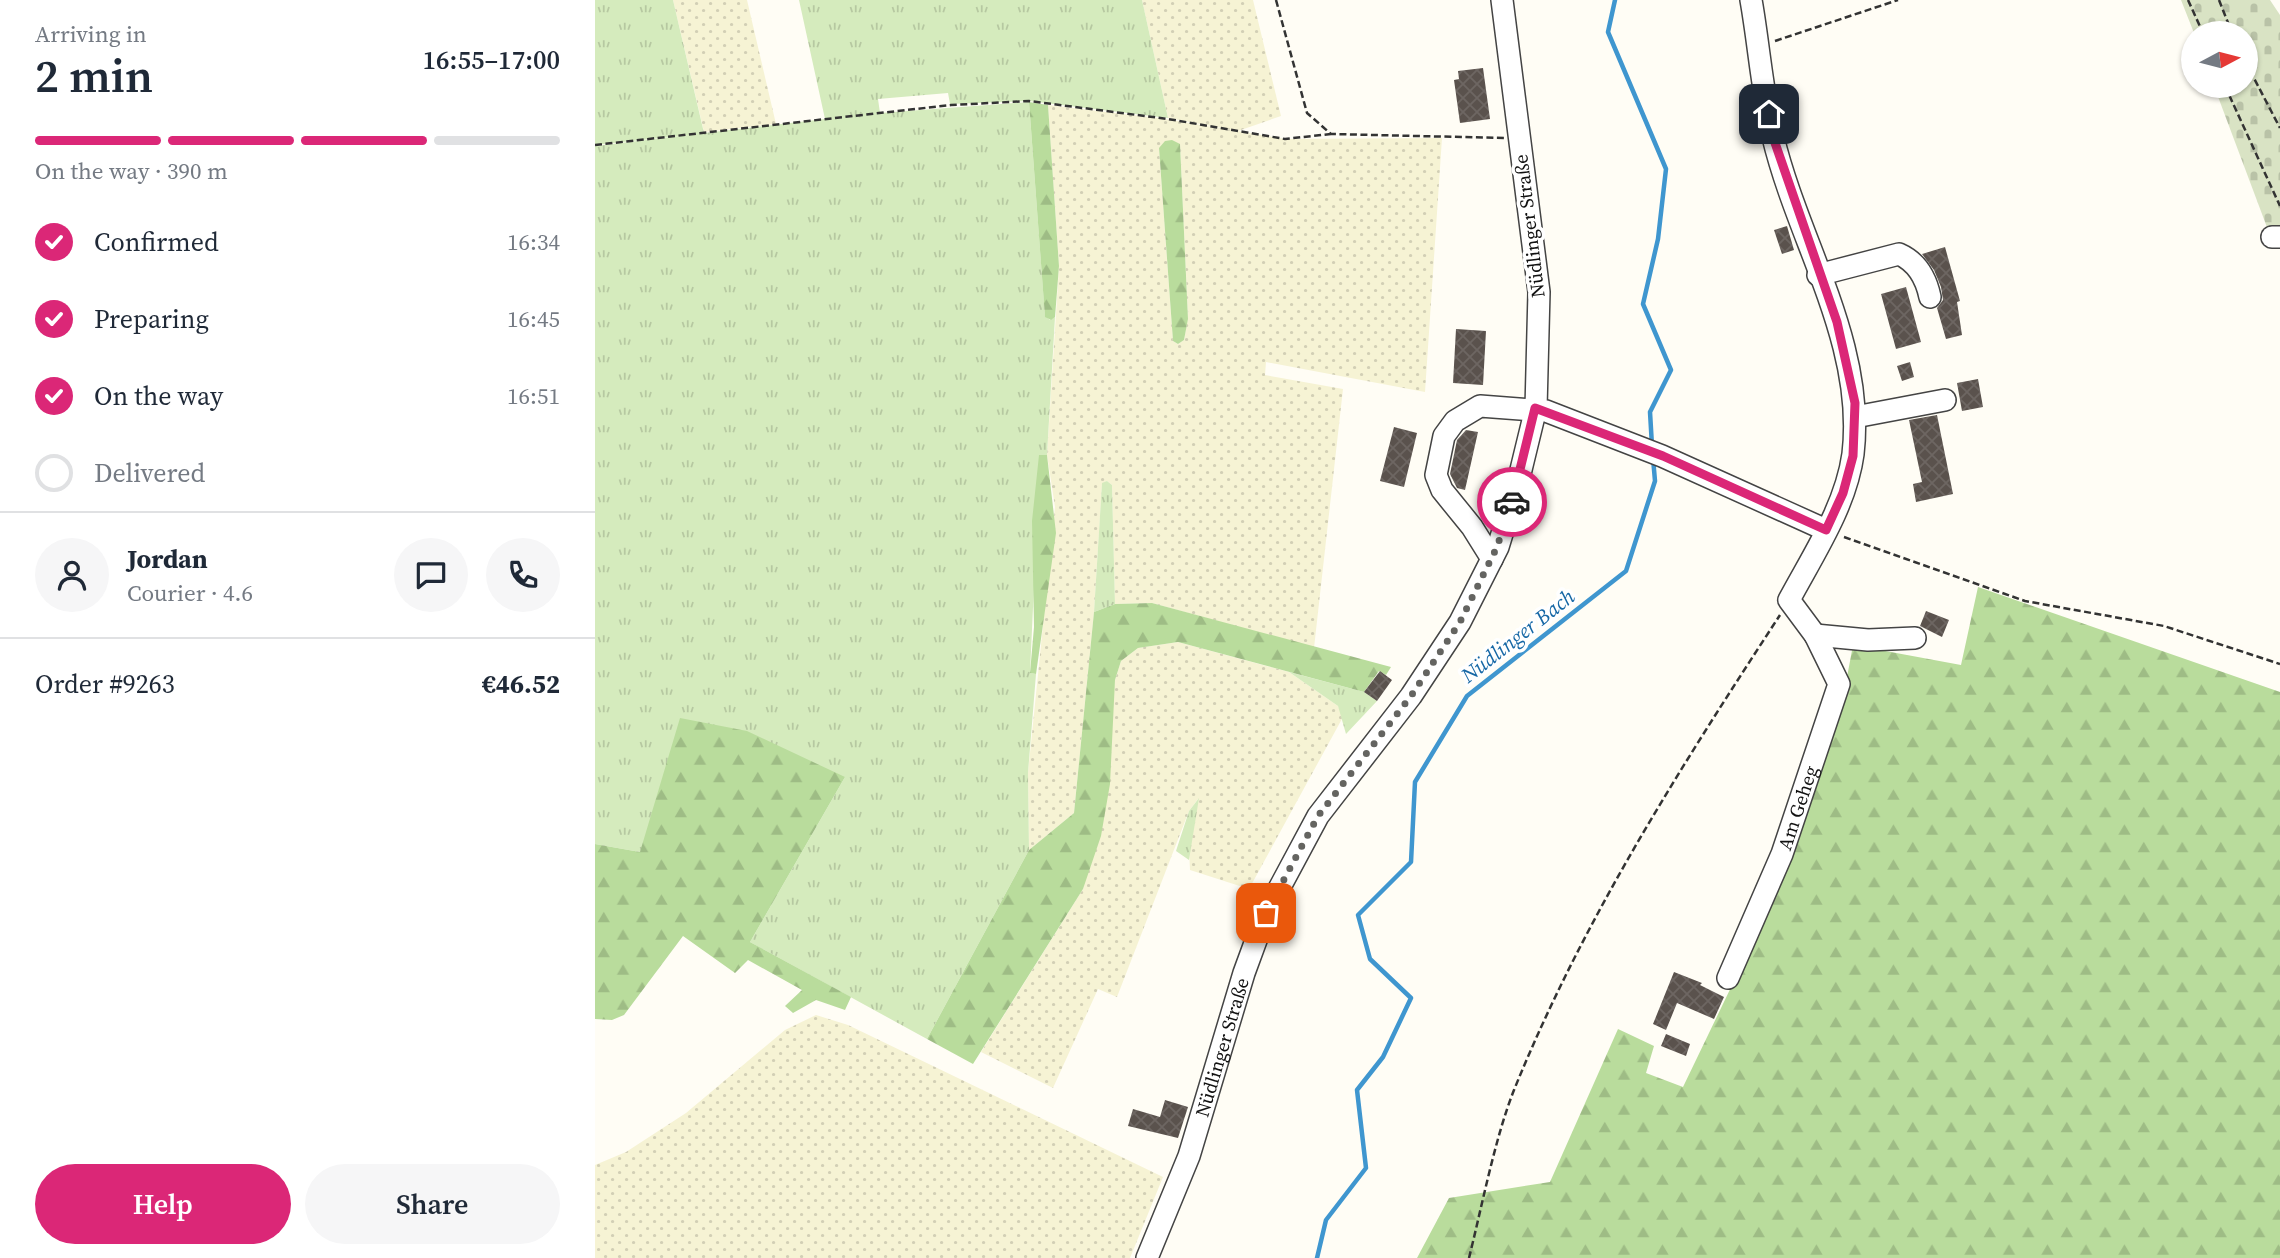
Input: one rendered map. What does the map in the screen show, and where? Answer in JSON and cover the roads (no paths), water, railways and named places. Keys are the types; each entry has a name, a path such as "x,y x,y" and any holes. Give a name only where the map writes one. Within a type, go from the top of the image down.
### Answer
{"street":[{"name":"Nüdlinger Straße","path":"1147,1258 1189,1156 1244,973 1266,913 1295,854 1346,776 1411,696 1460,622 1492,559 1519,478 1535,408 1539,292 1501,0"},
{"path":"1492,559 1472,527 1442,490 1436,475 1444,436 1455,421 1480,406 1535,408 1653,453 1826,530 1843,493 1853,456 1855,403 1847,358 1773,137 1751,0"},
{"path":"1818,275 1899,254 1912,260 1927,284 1930,297"},
{"path":"1854,416 1945,400"},
{"name":"Am Geheg","path":"1728,978 1782,854 1839,684 1815,635 1789,600 1826,530"},
{"path":"1815,635 1868,640 1915,638"}],"waterway":[{"name":"Nüdlinger Bach","path":"1615,0 1608,32 1666,169 1658,239 1643,304 1671,370 1650,412 1652,446"},
{"name":"Nüdlinger Bach","path":"1317,1258 1326,1220 1366,1168 1357,1090 1383,1057 1411,998 1370,959 1358,915 1411,862 1415,782 1467,696 1626,571 1655,481 1653,458"}]}
